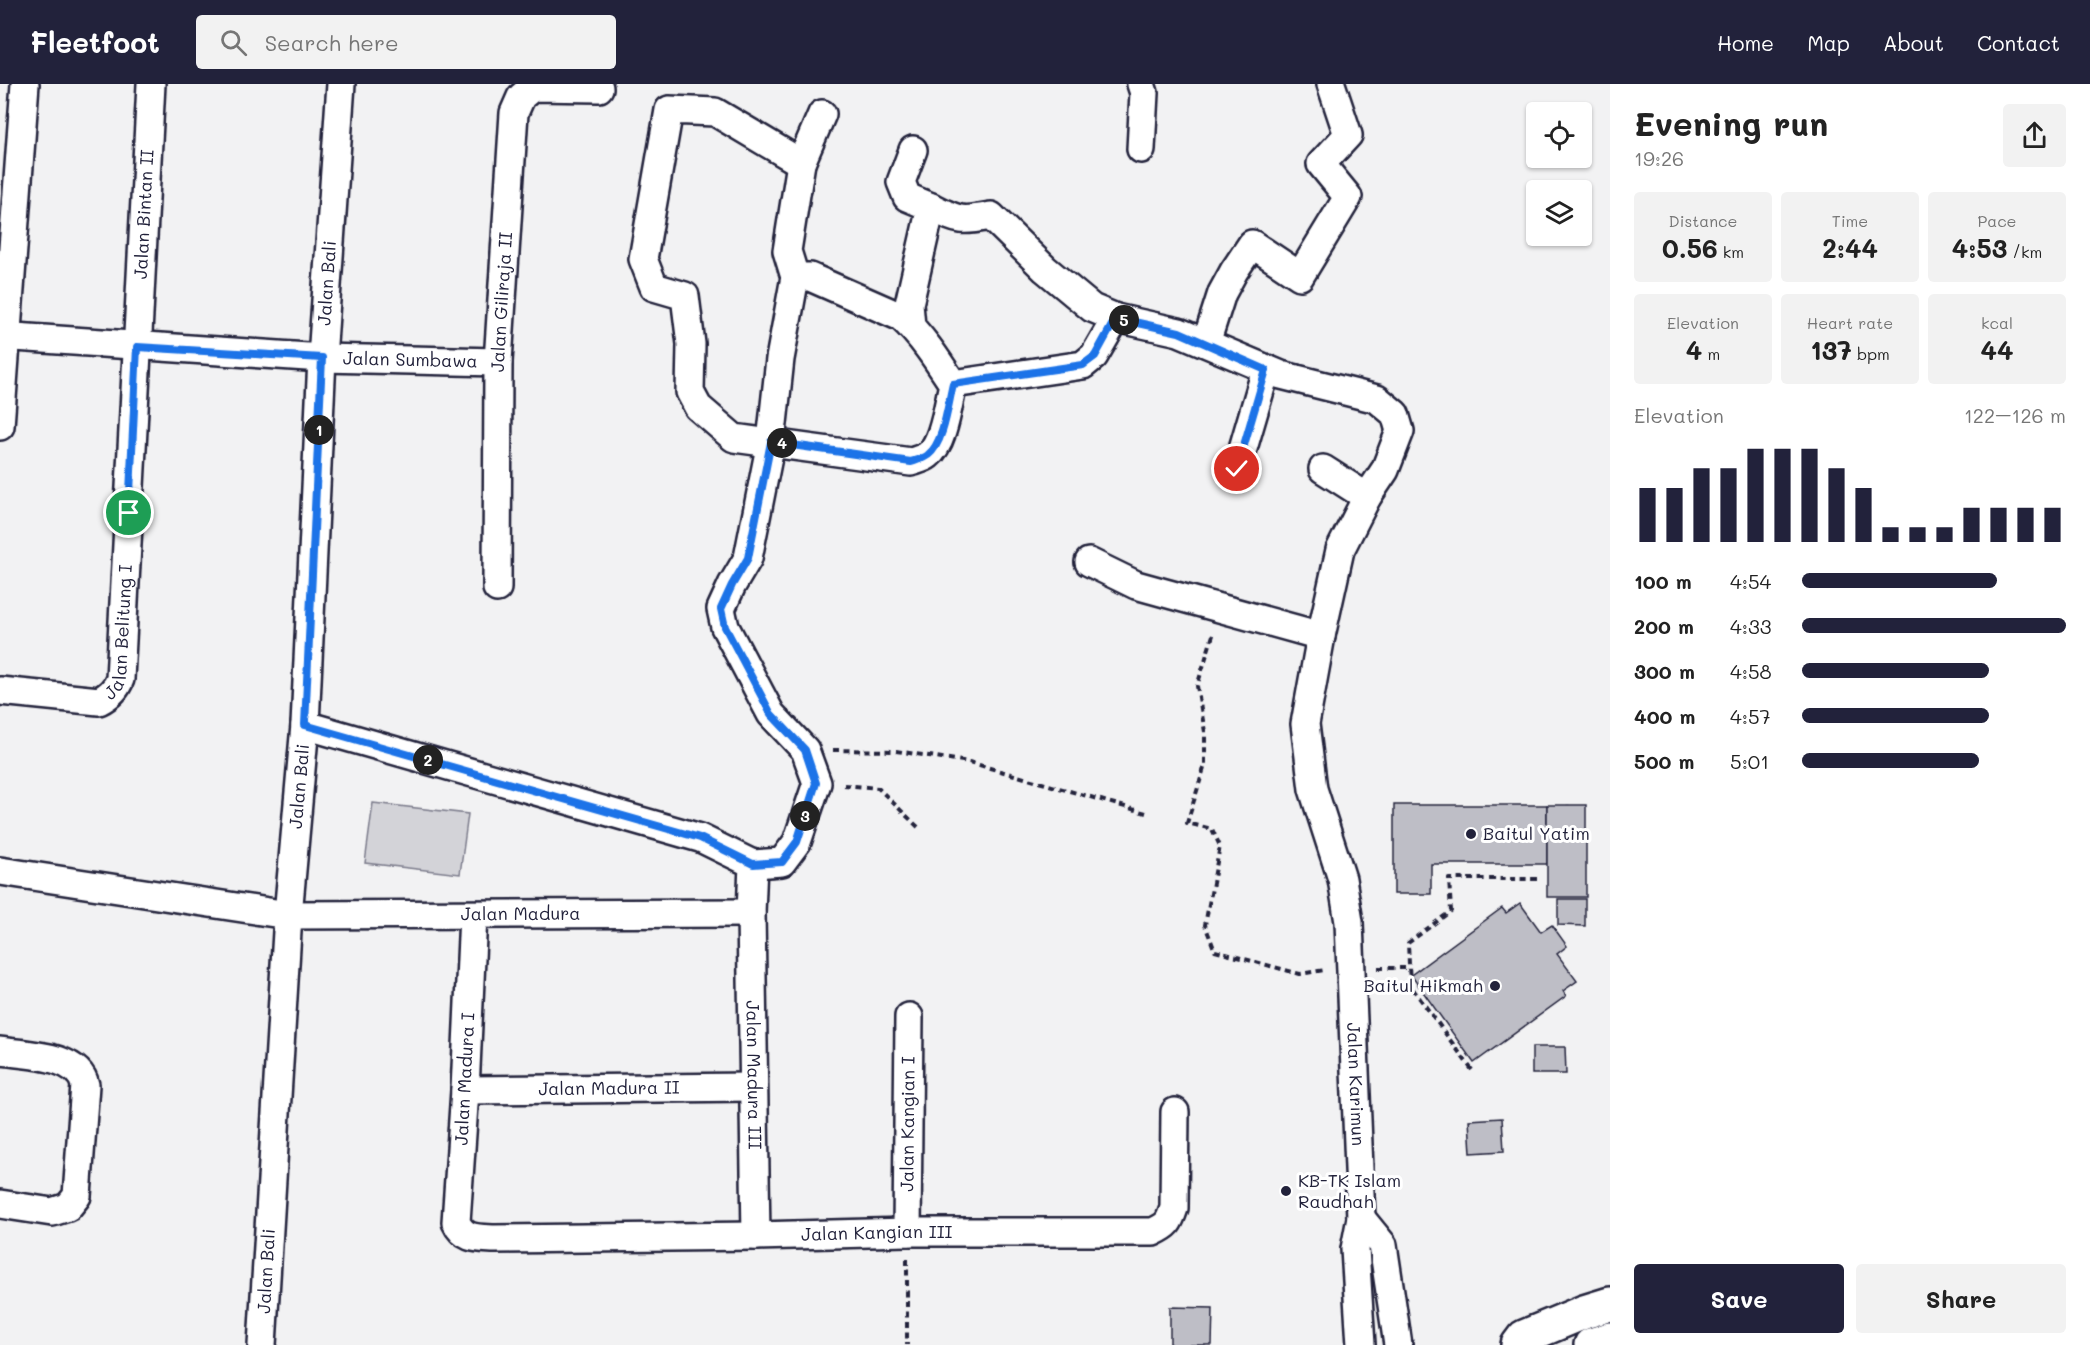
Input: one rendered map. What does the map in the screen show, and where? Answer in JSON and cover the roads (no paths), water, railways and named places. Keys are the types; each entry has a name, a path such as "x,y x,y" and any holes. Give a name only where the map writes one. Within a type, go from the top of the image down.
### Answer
{"street":[{"path":"0,426 3,337 25,84"},
{"name":"Jalan Bintan II","path":"137,347 151,84"},
{"name":"Jalan Bali","path":"262,1345 288,915 305,725 322,358 341,84"},
{"path":"1140,84 1144,93 1141,149"},
{"path":"1206,343 1222,293 1252,244 1300,276 1348,197 1321,164 1348,135 1331,84"},
{"name":"Jalan Giliraja II","path":"497,588 498,362 514,113 520,97 533,87 599,88"},
{"path":"795,277 810,277 902,317 911,326 953,384 940,436 934,449 926,457 911,462 734,438 698,406 690,392 691,344 685,296 654,287 643,259 669,110 715,112 801,163"},
{"path":"305,725 700,838 753,864 782,862 797,842 816,783 805,750 771,714 725,627 721,609 748,558 771,442 780,359 795,277 787,251 801,163 822,114"},
{"name":"Jalan Karimun","path":"913,150 901,182 907,197 957,220 968,221 992,216 1046,269 1092,308 1116,318 1179,332 1281,375 1377,399 1395,414 1400,431 1385,470 1367,497 1340,550 1305,724 1313,789 1342,879 1349,922 1361,1218 1355,1249 1361,1345"},
{"path":"911,326 909,304 931,207"},
{"path":"953,384 1083,365 1095,356 1116,318"},
{"name":"Jalan Sumbawa","path":"3,337 322,358 498,362"},
{"name":"Jalan Belitung I","path":"0,691 99,701 116,688 120,679 137,347"},
{"path":"1237,469 1266,370"},
{"path":"1323,469 1367,497"},
{"path":"1089,562 1137,585 1321,636"},
{"name":"Jalan Madura III","path":"753,864 751,912 756,1236"},
{"name":"Jalan Madura","path":"0,871 288,915 751,912"},
{"name":"Jalan Madura I","path":"469,1238 462,1233 456,1222 473,915"},
{"name":"Jalan Kangian I","path":"907,1232 909,1017"},
{"path":"0,1051 59,1060 80,1071 86,1085 77,1196 68,1207 52,1212 0,1204"},
{"name":"Jalan Madura II","path":"465,1090 753,1087"},
{"name":"Jalan Kangian III","path":"469,1238 756,1236 907,1232 1153,1232 1170,1222 1174,1208 1175,1112"},
{"path":"1361,1218 1383,1245 1398,1345"},
{"path":"1518,1345 1524,1337 1584,1312 1610,1304"},
{"path":"1591,1345 1610,1339"}],"place":[{"name":"Baitul Yatim","path":"1471,834"},
{"name":"Baitul Hikmah","path":"1495,986"},
{"name":"KB-TK Islam Raudhah","path":"1286,1191"}]}
